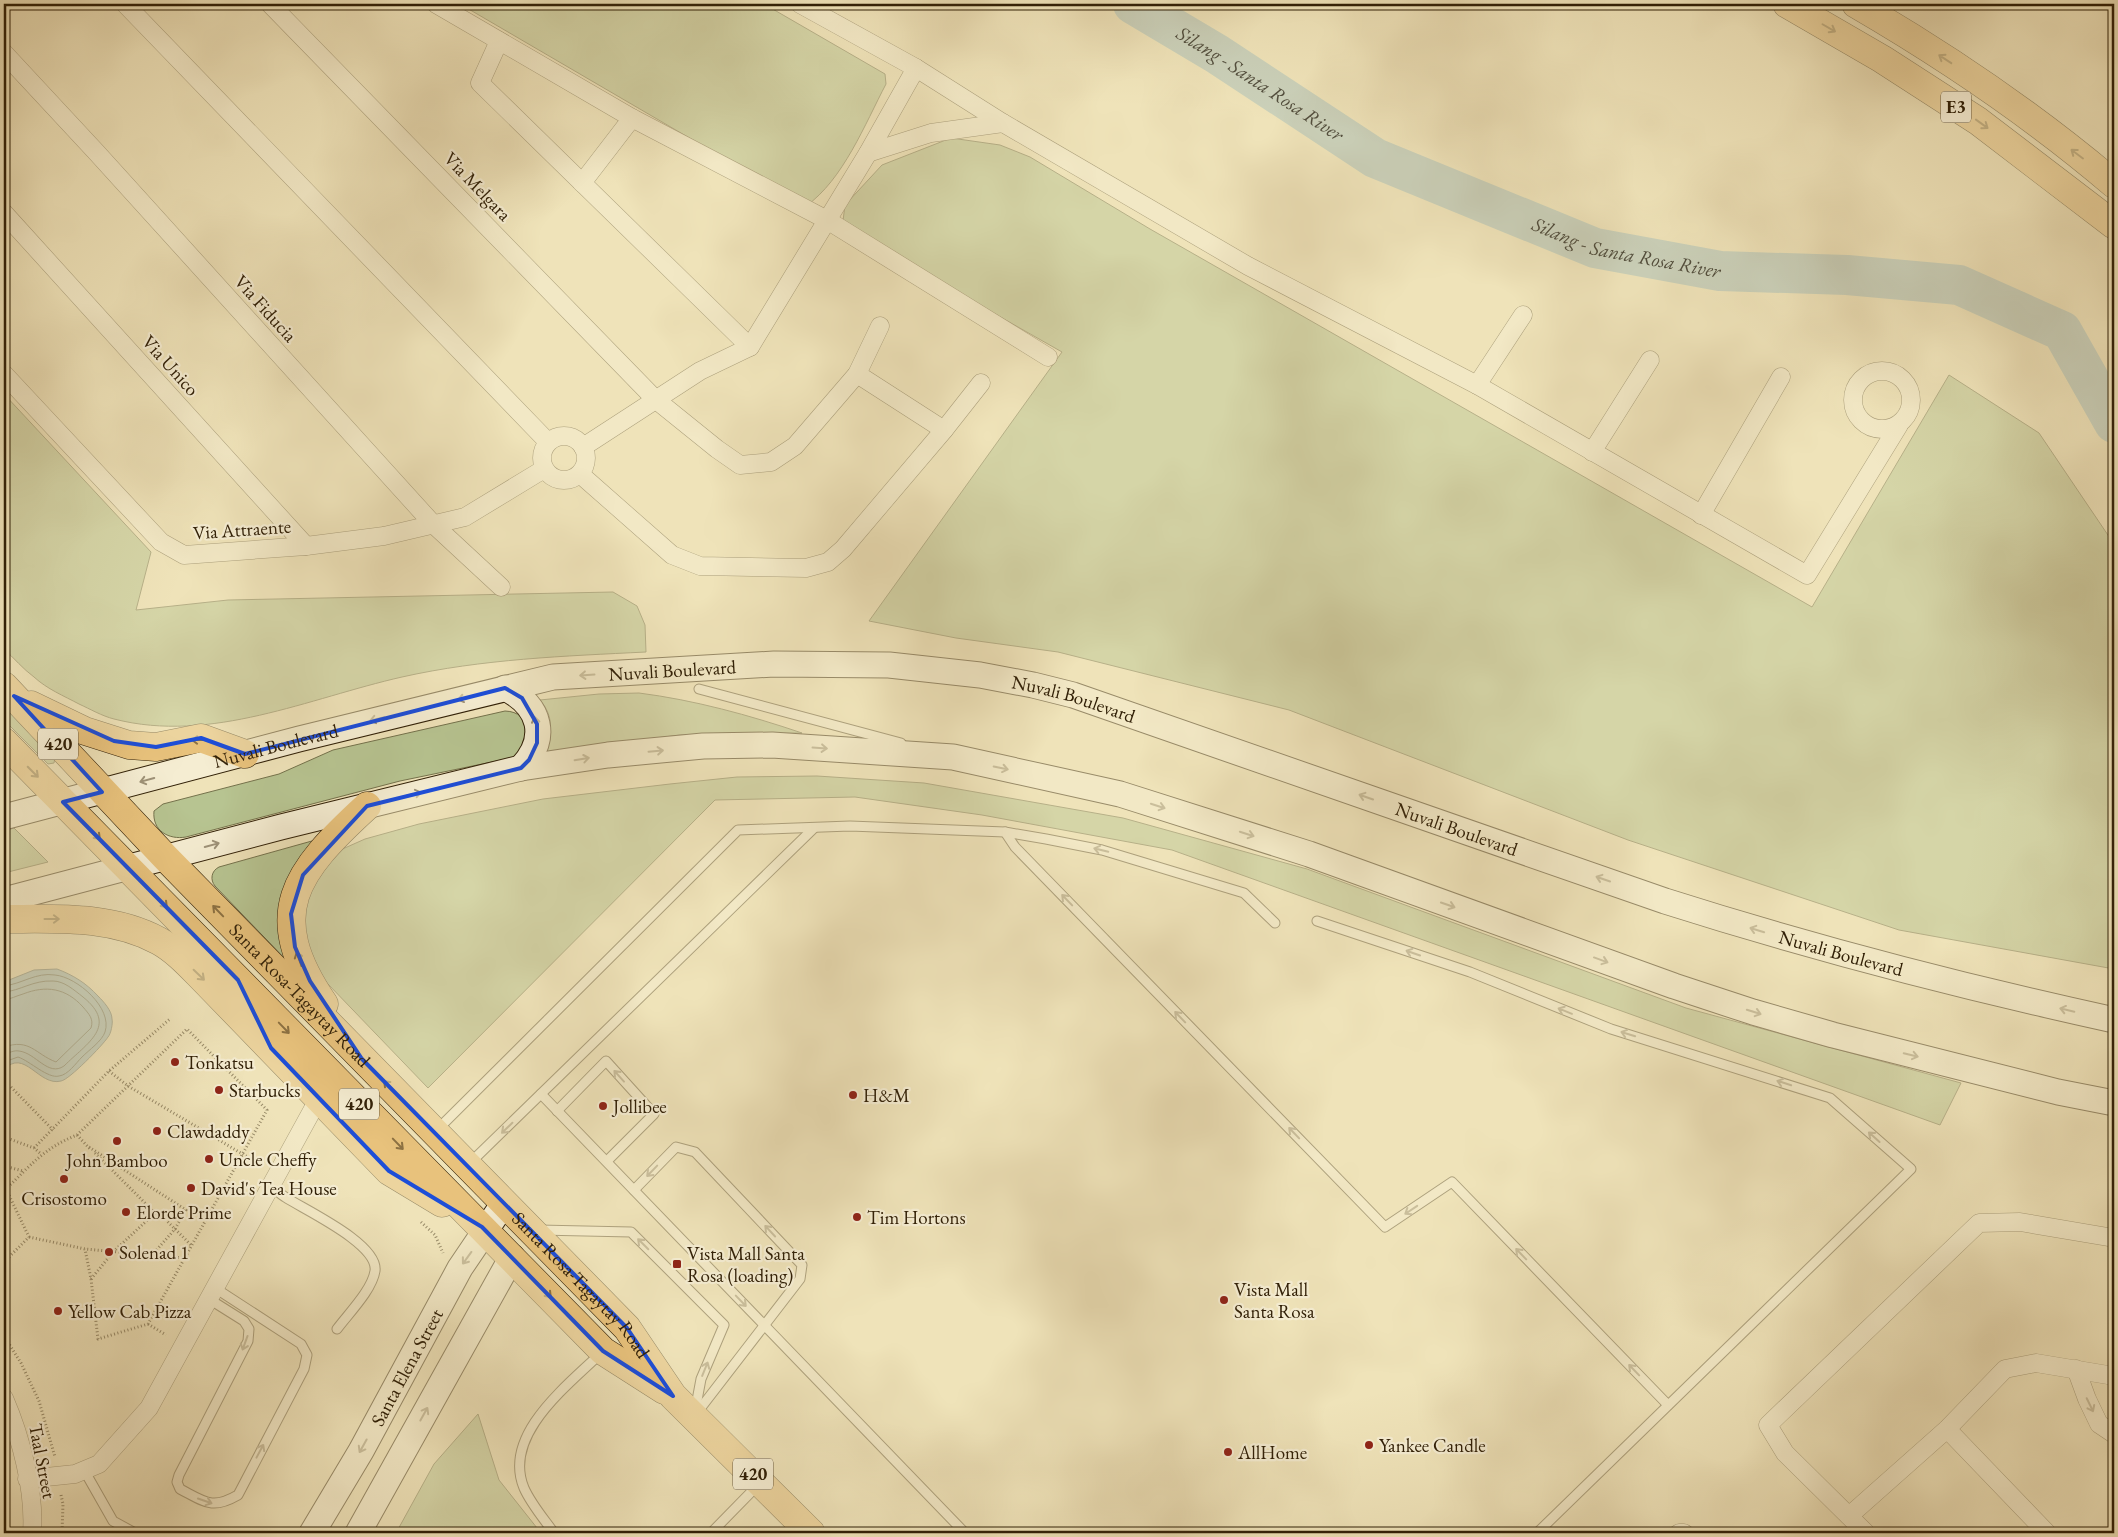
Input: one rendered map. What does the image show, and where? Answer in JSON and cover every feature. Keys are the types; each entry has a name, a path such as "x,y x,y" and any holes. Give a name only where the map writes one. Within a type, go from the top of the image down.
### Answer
{"main road":[{"name":"E3","path":"1787,4 1882,59 1978,121 2114,226"},
{"name":"E3","path":"1856,4 1902,30 1996,92 2114,184"},
{"name":"Nuvali Boulevard","path":"4,817 415,710 553,677 774,664 889,665 935,669 1033,685 1122,711 1665,901 1757,930 1819,948 2114,1020"},
{"path":"505,688 522,698 534,714 537,724 538,733 533,752 521,768"},
{"path":"9,691 71,725 114,741 143,747 156,747 201,738 245,754"},
{"name":"Santa Rosa-Tagaytay Road","path":"9,691 165,857 627,1328 673,1396"},
{"name":"Santa Rosa-Tagaytay Road","path":"4,742 603,1351 673,1396 762,1482 811,1533"},
{"name":"Nuvali Boulevard","path":"4,900 165,857 521,768 608,755 703,746 772,745 953,757 1138,800 1308,854 1674,986 1753,1012 1833,1035 2058,1092 2114,1103"},
{"path":"362,1059 318,996 301,965 291,931 291,914 302,875 313,860 367,806"},
{"path":"4,919 75,919 97,921 141,932 160,942 180,956 389,1171 484,1229"},
{"path":"238,980 270,1048"},
{"name":"Santa Elena Street","path":"312,1533 361,1450 460,1268 484,1229 504,1203"},
{"name":"Santa Elena Street","path":"358,1533 512,1257"}],"street":[{"path":"125,4 548,442"},
{"name":"Via Melgara","path":"270,4 655,399 740,465 771,462 795,446 857,374 880,326"},
{"path":"436,4 632,118 827,220 1048,357"},
{"path":"800,4 916,68 1003,123 1248,266 1477,385 1807,575 1899,425"},
{"path":"499,41 480,83 750,347"},
{"name":"Via Fiducia","path":"4,53 104,160 433,524 501,587"},
{"path":"583,447 700,371 750,347 868,153 916,68"},
{"path":"582,183 632,118"},
{"path":"868,153 931,134 1003,123"},
{"name":"Via Unico","path":"4,214 306,546"},
{"path":"1477,385 1523,315"},
{"path":"1592,452 1650,360"},
{"name":"Via Attraente","path":"4,374 161,542 184,555 306,546 384,536 465,517 544,469"},
{"path":"857,374 944,430"},
{"path":"1701,515 1781,377"},
{"path":"580,474 672,555 700,566 806,568 828,562 843,549 944,430 981,383"},
{"path":"567,436 576,440 583,447 586,461 580,474 573,478 565,480 550,476 544,469 542,460 543,450 548,442 557,437 567,436"},
{"path":"27,1479 74,1474 99,1464 149,1408 319,1098"},
{"path":"1866,1533 1785,1454 1768,1425 1979,1223 2020,1222 2114,1238"},
{"path":"1849,1516 1947,1429 2005,1369 2036,1364 2114,1376"},
{"path":"2076,1369 2086,1399 2099,1424 2114,1434"},
{"name":"Taal Street","path":"4,1398 15,1422 27,1479 32,1533"},
{"path":"1947,1429 2047,1533"}],"lane":[{"name":"Nuvali Boulevard","path":"699,688 953,757"},
{"path":"435,1132 738,830 850,826 1005,832 1102,850 1244,893 1275,923"},
{"path":"468,1165 814,828"},
{"path":"1005,832 1015,847 1385,1227 1452,1182 1668,1405"},
{"path":"1317,921 1470,972 1611,1029 1830,1098 1911,1169 1537,1533"},
{"path":"557,1110 606,1061 654,1114 606,1161"},
{"path":"542,1094 965,1533"},
{"path":"634,1190 676,1147 695,1152 802,1265 800,1279 694,1416"},
{"path":"273,1179 284,1196 345,1232 373,1259 376,1269 371,1284 337,1329"},
{"path":"530,1230 631,1232 724,1325 701,1379 694,1416"},
{"path":"212,1293 301,1344 307,1355 304,1369 238,1495 224,1503 209,1504 180,1489 177,1482 248,1341 249,1330 244,1321 212,1293"},
{"path":"554,1533 524,1489 519,1466 522,1445 532,1426 548,1406 603,1351"},
{"path":"84,1470 113,1521 135,1533"},
{"path":"711,1533 762,1482"}],"path":[{"path":"34,1148 108,1071 170,1019"},
{"path":"30,1237 6,1189 41,1154 56,1143 77,1135 187,1029 267,1110 148,1324 98,1339 91,1279 85,1249"},
{"path":"108,1071 128,1086 243,1153 273,1179"},
{"path":"11,1087 53,1130"},
{"path":"77,1135 155,1213 159,1213 191,1245"},
{"path":"4,1137 34,1148 41,1154"},
{"path":"89,1147 186,1210 175,1230 154,1254"},
{"path":"4,1166 24,1172"},
{"path":"91,1279 114,1251 155,1213"},
{"path":"418,1218 435,1235 442,1253"},
{"path":"30,1237 85,1249 184,1258"},
{"path":"4,1262 30,1237"},
{"path":"4,1336 21,1363 39,1401 55,1452 57,1476 63,1504 62,1533"}],"highlighted area":[{"path":"505,688 522,698 537,724 537,743 529,760 521,768 367,806 303,875 291,914 295,947 310,981 362,1059 627,1328 673,1396 603,1351 482,1227 389,1171 271,1048 238,980 63,802 102,792 14,696 114,741 156,747 201,738 245,754"}],"green space":[{"path":"460,4 764,4 885,74 886,84 842,167 819,195 806,206"},
{"path":"951,138 1000,145 1030,157 1150,229 1812,607 1949,375 2039,433 2114,544 2114,969 1899,930 1628,840 1289,710 1058,652 956,638 869,621 1062,352 856,235 843,221 845,205 882,165"},
{"path":"4,394 151,552 136,610 228,600 613,592 637,606 645,625 646,652 524,659 462,666 402,677 296,706 223,722 187,726 150,725 105,716 44,685 26,671 4,649"},
{"path":"639,693 721,709 802,733 680,735 546,752 550,738 550,718 540,700 599,694"},
{"path":"4,704 55,757 54,763 48,764 4,720"},
{"path":"505,711 520,716 524,722 525,735 516,757 400,781 186,837 174,837 163,833 154,818 154,811 163,804 279,774 333,750"},
{"path":"817,776 924,783 1123,818 1307,869 1686,1008 1961,1083 1940,1125 1172,850 982,815 855,797 715,800 428,1088 327,983 309,959 300,904 338,851 365,839 419,824 543,799 737,777"},
{"path":"14,828 48,862 4,873 4,831"},
{"path":"319,839 287,961 215,886 212,876 219,867"},
{"path":"478,1414 499,1480 541,1533 396,1533 434,1464"}],"water":[{"path":"57,969 84,983 105,1004 112,1016 109,1036 86,1062 61,1081 46,1079 25,1065 18,1063 11,1064 4,1070 4,982 34,970"}],"waterway":[{"name":"Silang - Santa Rosa River","path":"1133,4 1217,54 1375,158 1595,248 1720,271 1847,275 1959,285 2062,331 2114,423"}],"place":[{"name":"Tonkatsu","path":"175,1062"},
{"name":"Starbucks","path":"219,1090"},
{"name":"H&M","path":"853,1095"},
{"name":"Jollibee","path":"603,1106"},
{"name":"Clawdaddy","path":"157,1131"},
{"name":"John Bamboo","path":"117,1141"},
{"name":"Uncle Cheffy","path":"209,1159"},
{"name":"Crisostomo","path":"64,1179"},
{"name":"David's Tea House","path":"191,1188"},
{"name":"Elorde Prime","path":"126,1212"},
{"name":"Tim Hortons","path":"857,1217"},
{"name":"Solenad 1","path":"109,1252"},
{"name":"Vista Mall Santa Rosa (loading)","path":"677,1264"},
{"name":"Vista Mall Santa Rosa","path":"1224,1300"},
{"name":"Yellow Cab Pizza","path":"58,1311"},
{"name":"Yankee Candle","path":"1369,1445"},
{"name":"AllHome","path":"1228,1452"}]}
